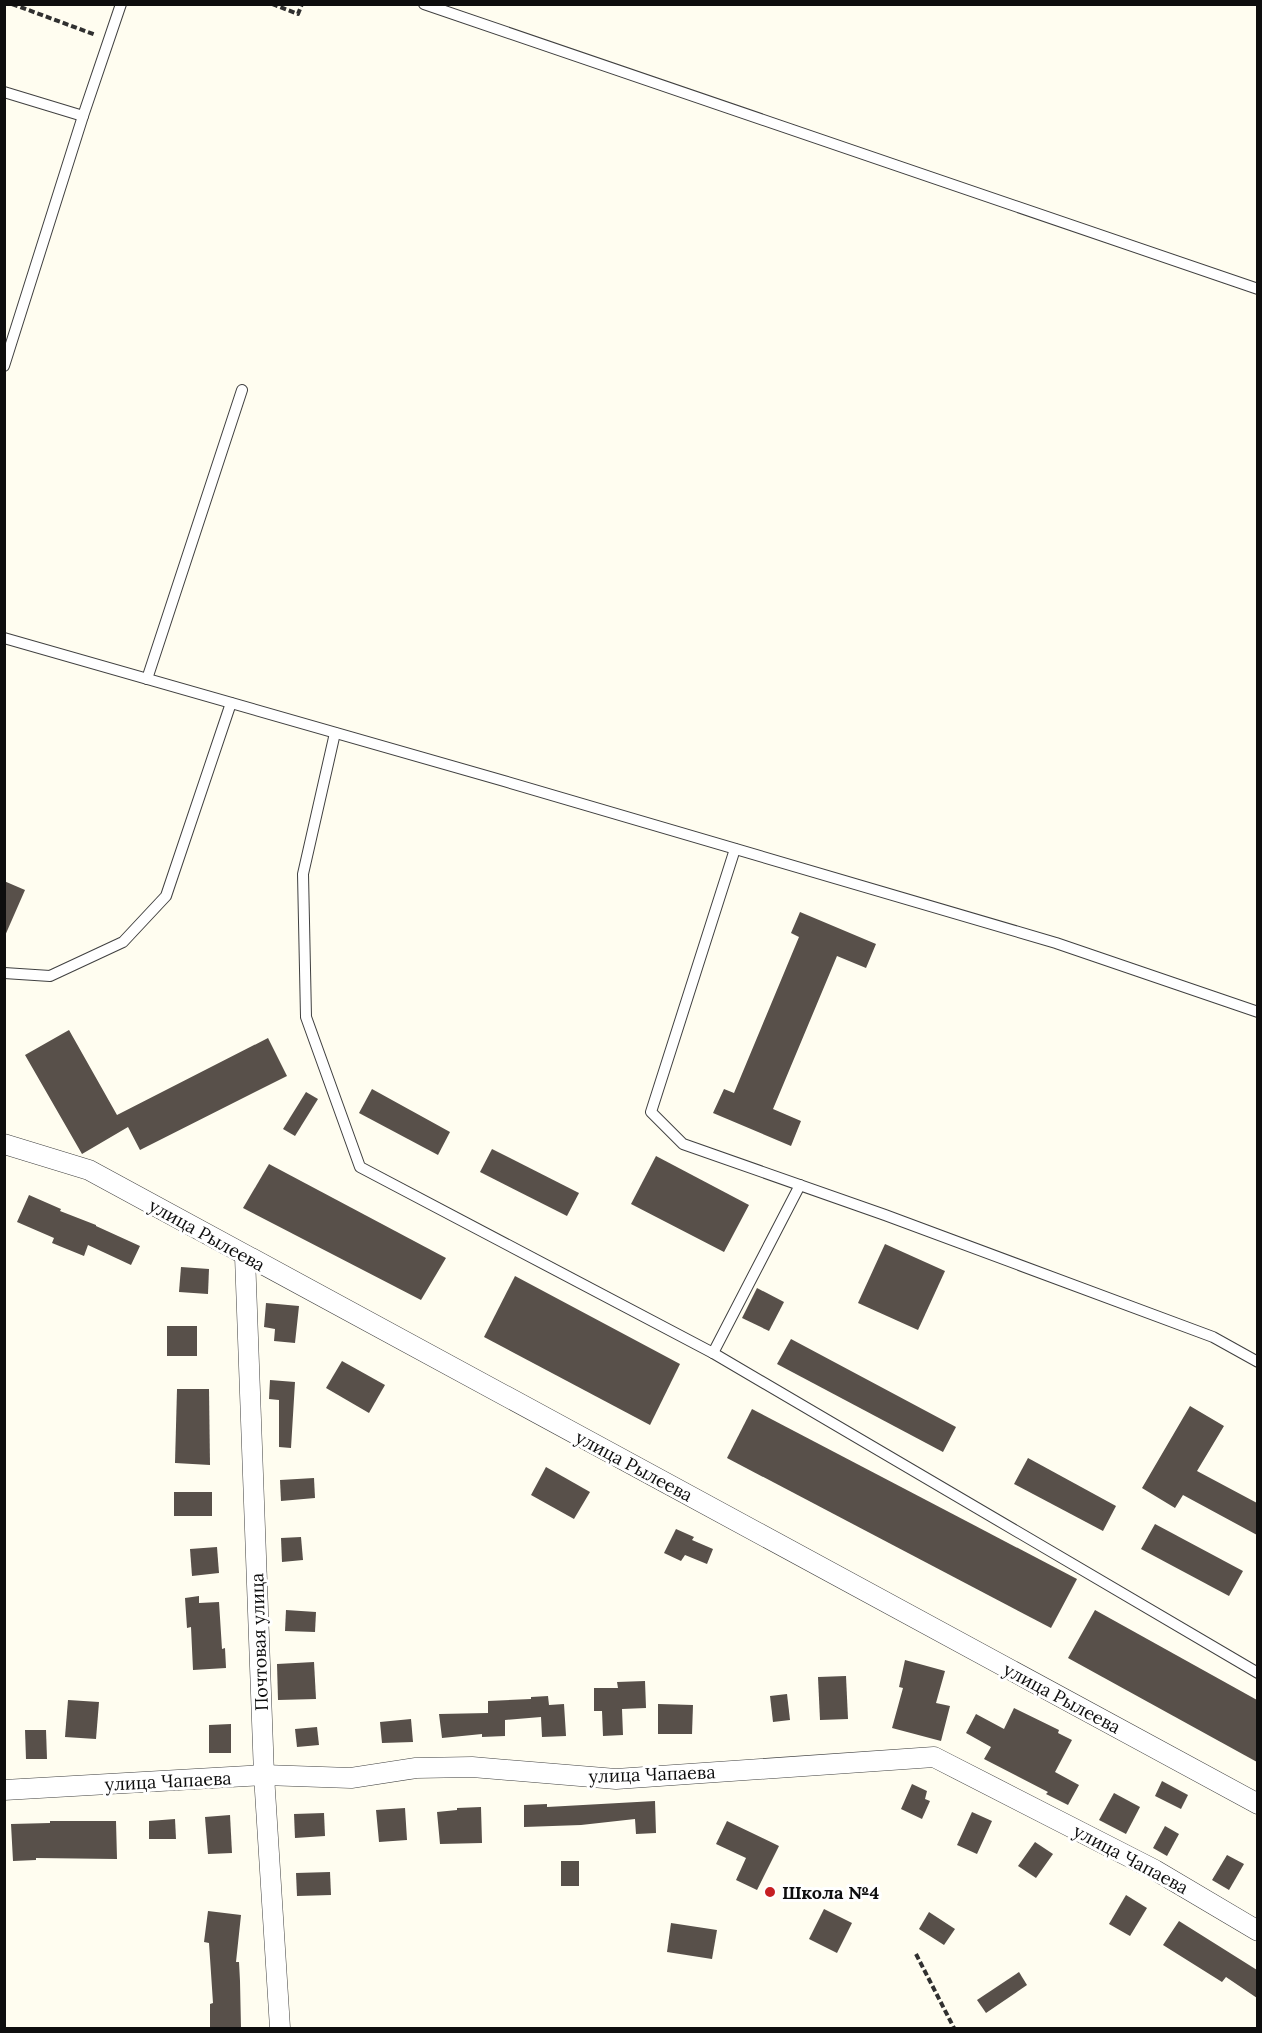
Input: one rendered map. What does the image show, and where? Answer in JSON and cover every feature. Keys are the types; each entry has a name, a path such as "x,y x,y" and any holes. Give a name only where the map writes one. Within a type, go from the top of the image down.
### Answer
{"street":[{"name":"улица Рылеева","path":"4,1144 89,1170 1257,1804"},
{"name":"Почтовая улица","path":"245,1256 264,1775 280,2028"},
{"name":"улица Чапаева","path":"4,1790 264,1775 351,1778 416,1768 472,1767 616,1779 934,1757 1155,1870 1257,1931"}],"lane":[{"path":"4,366 121,4"},
{"path":"424,4 1257,289"},
{"path":"4,92 83,116"},
{"path":"147,679 242,390"},
{"path":"4,638 1056,943 1257,1012"},
{"path":"4,973 50,976 123,942 166,896 231,703"},
{"path":"335,733 303,874 306,1017 360,1167 713,1353 1257,1673"},
{"path":"735,849 651,1112 683,1144 1213,1337 1257,1362"},
{"path":"713,1353 800,1185"}],"path":[{"path":"12,4 108,39"},
{"path":"272,4 298,14 302,4"},
{"path":"916,1954 954,2028"}],"building":[{"path":"4,881 25,890 4,938"},
{"path":"800,912 876,944 866,968 837,956 773,1109 801,1121 791,1146 713,1113 724,1089 734,1093 799,937 791,933"},
{"path":"69,1030 117,1115 268,1038 287,1076 140,1150 128,1127 82,1154 25,1055"},
{"path":"372,1089 450,1132 438,1155 359,1113"},
{"path":"306,1092 318,1099 295,1136 283,1129"},
{"path":"492,1149 579,1193 567,1216 480,1172"},
{"path":"656,1156 749,1205 724,1252 631,1204"},
{"path":"269,1164 446,1258 421,1300 243,1208"},
{"path":"29,1195 140,1246 131,1265 88,1245 84,1256 52,1243 54,1238 17,1222"},
{"path":"885,1244 945,1271 918,1330 858,1303"},
{"path":"181,1267 209,1269 208,1294 179,1292"},
{"path":"515,1276 680,1364 650,1425 484,1337"},
{"path":"757,1288 784,1302 769,1331 742,1318"},
{"path":"266,1303 299,1306 295,1343 274,1341 275,1329 264,1327"},
{"path":"167,1326 197,1326 197,1356 167,1356"},
{"path":"791,1339 956,1427 943,1452 777,1364"},
{"path":"342,1361 385,1385 369,1413 326,1388"},
{"path":"270,1380 295,1382 291,1448 279,1447 279,1400 269,1399"},
{"path":"177,1389 209,1389 210,1465 175,1463"},
{"path":"1190,1406 1224,1426 1197,1471 1257,1503 1257,1535 1183,1495 1175,1508 1142,1488"},
{"path":"752,1409 1077,1579 1051,1628 727,1458"},
{"path":"1028,1458 1116,1506 1103,1531 1014,1484"},
{"path":"546,1467 590,1492 574,1519 531,1495"},
{"path":"314,1478 315,1498 281,1501 280,1480"},
{"path":"174,1492 212,1492 212,1516 174,1516"},
{"path":"1155,1524 1243,1571 1229,1596 1141,1549"},
{"path":"676,1529 694,1537 692,1540 713,1549 707,1564 685,1555 681,1561 664,1553"},
{"path":"301,1537 303,1560 282,1562 281,1538"},
{"path":"217,1547 219,1573 192,1576 190,1549"},
{"path":"199,1596 199,1603 219,1602 222,1649 225,1648 226,1668 193,1670 191,1627 187,1628 185,1598"},
{"path":"286,1610 316,1612 315,1632 285,1631"},
{"path":"1095,1610 1257,1700 1257,1762 1068,1658"},
{"path":"905,1660 945,1671 936,1703 950,1706 941,1741 892,1728 903,1688 899,1687"},
{"path":"314,1662 316,1699 278,1700 277,1664"},
{"path":"846,1676 848,1719 820,1720 818,1677"},
{"path":"645,1681 646,1708 622,1709 623,1735 603,1736 602,1711 594,1711 594,1688 618,1688 617,1682"},
{"path":"787,1694 790,1720 773,1722 770,1696"},
{"path":"548,1696 549,1705 564,1704 566,1736 542,1737 541,1717 505,1720 505,1736 482,1737 482,1734 442,1738 439,1714 488,1713 488,1701"},
{"path":"68,1700 99,1702 96,1739 65,1737"},
{"path":"658,1704 693,1705 692,1734 658,1734"},
{"path":"1014,1708 1059,1730 1058,1733 1072,1740 1055,1772 1079,1785 1068,1805 984,1759 991,1747 966,1733 976,1714 1004,1729"},
{"path":"411,1719 413,1742 382,1743 380,1722"},
{"path":"231,1724 231,1753 209,1753 209,1725"},
{"path":"317,1727 319,1745 297,1747 295,1729"},
{"path":"25,1730 46,1730 47,1759 26,1759"},
{"path":"1162,1781 1188,1795 1181,1809 1155,1796"},
{"path":"912,1784 927,1791 925,1799 930,1801 922,1819 901,1809"},
{"path":"1114,1793 1140,1807 1126,1834 1099,1820"},
{"path":"655,1801 656,1833 636,1834 635,1819 581,1825 524,1827 524,1805 547,1804 547,1807"},
{"path":"481,1807 482,1843 440,1844 437,1812"},
{"path":"405,1808 407,1840 379,1842 376,1810"},
{"path":"972,1812 992,1821 977,1854 957,1845"},
{"path":"324,1813 325,1836 295,1838 294,1814"},
{"path":"230,1815 232,1853 208,1854 205,1817"},
{"path":"175,1819 176,1839 149,1839 149,1821"},
{"path":"50,1821 116,1821 117,1859 36,1858 36,1860 13,1861 11,1824 50,1823"},
{"path":"727,1821 779,1846 757,1890 736,1880 746,1858 716,1844"},
{"path":"1165,1826 1179,1834 1167,1856 1153,1848"},
{"path":"1035,1842 1053,1854 1036,1878 1018,1866"},
{"path":"1227,1855 1244,1864 1229,1890 1212,1880"},
{"path":"561,1861 579,1861 579,1886 561,1886"},
{"path":"330,1872 331,1895 297,1896 296,1873"},
{"path":"1126,1895 1147,1908 1130,1936 1109,1924"},
{"path":"824,1909 852,1923 837,1953 809,1939"},
{"path":"208,1911 241,1915 236,1962 239,1962 241,2028 210,2028 210,2004 213,2003 209,1943 204,1942"},
{"path":"929,1912 955,1929 944,1945 919,1929"},
{"path":"1179,1921 1257,1970 1257,1998 1226,1977 1222,1982 1163,1945"},
{"path":"671,1923 717,1930 712,1959 667,1952"},
{"path":"1019,1972 1027,1985 986,2013 977,2000"}],"place":[{"name":"Школа №4","path":"770,1892"}]}
